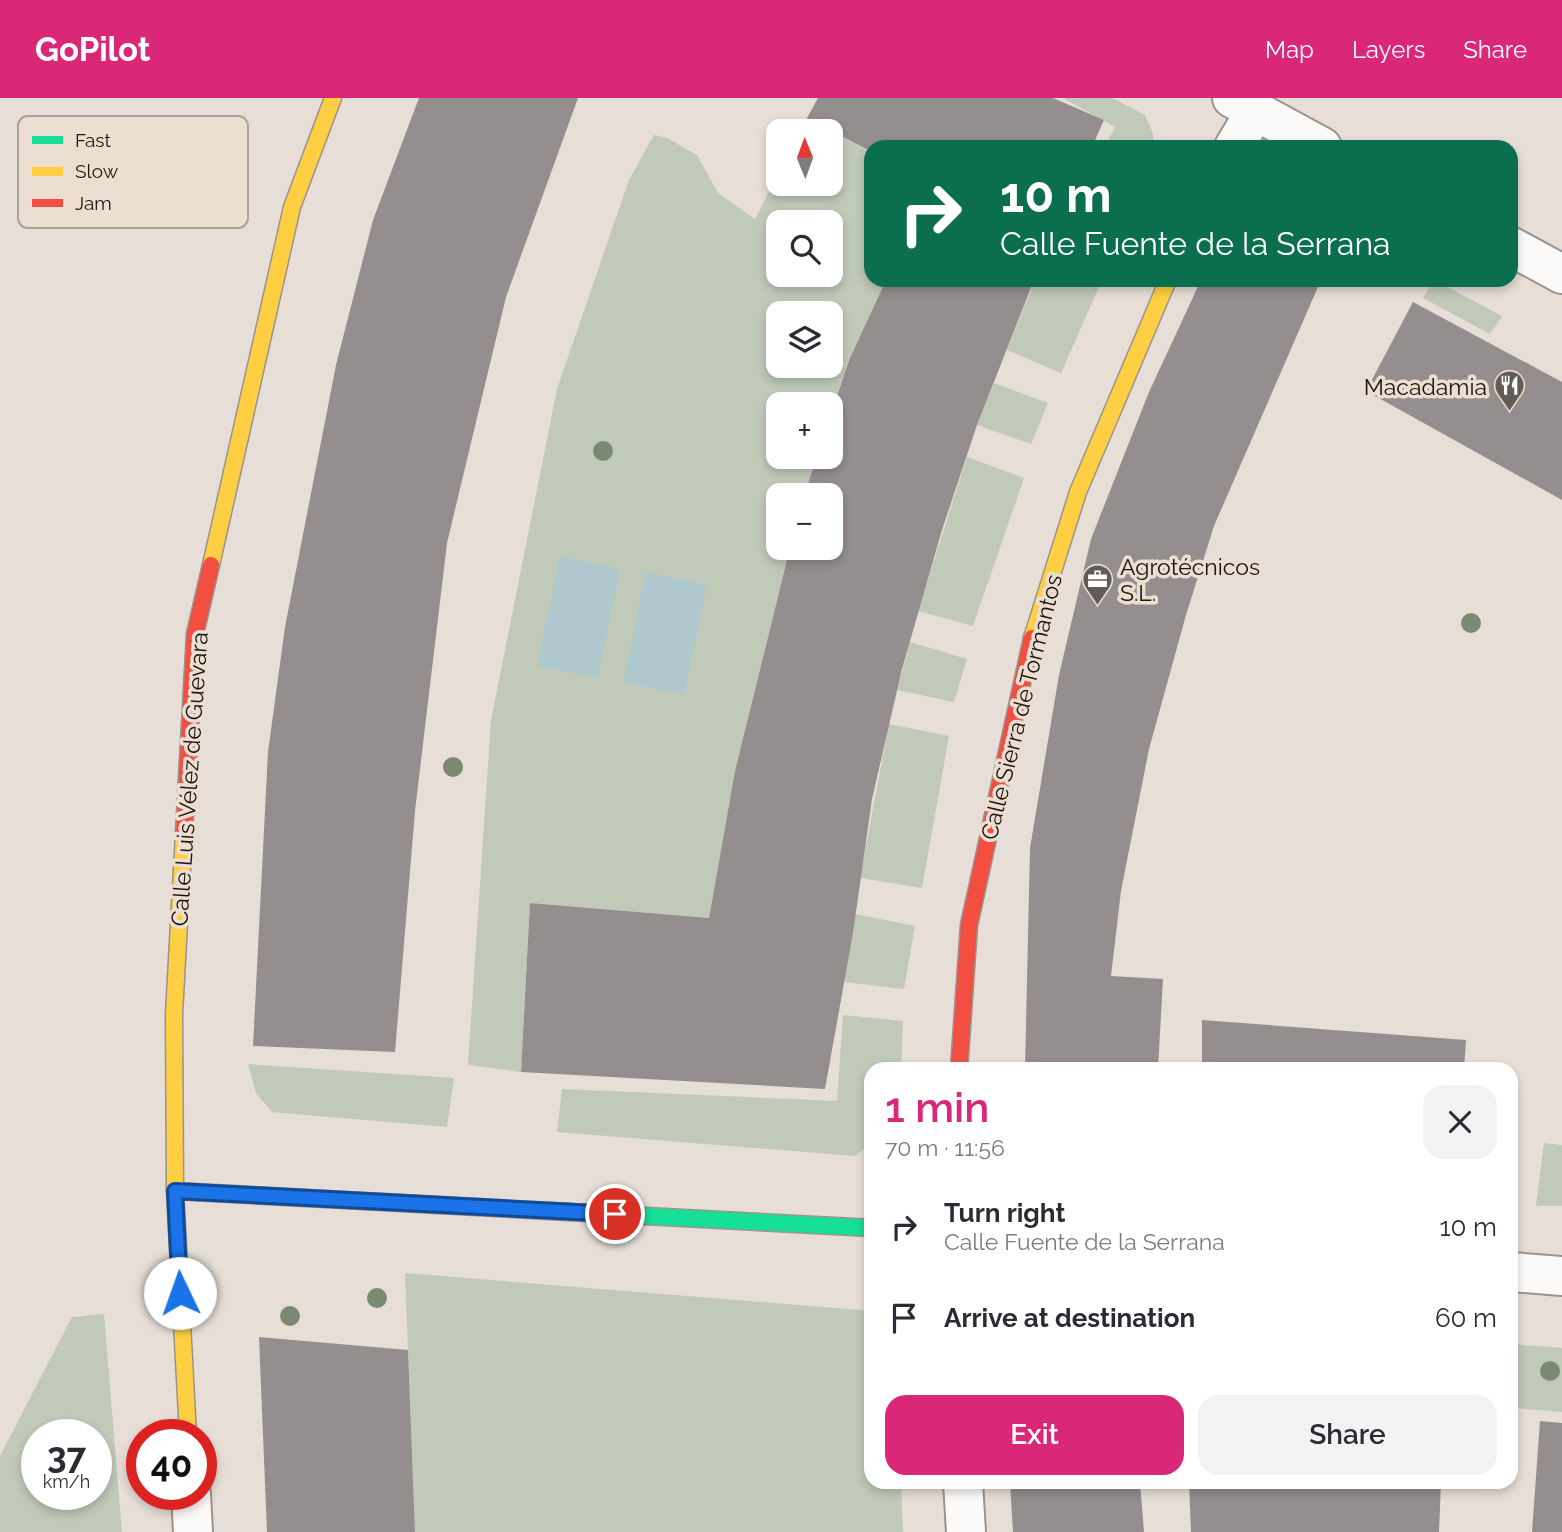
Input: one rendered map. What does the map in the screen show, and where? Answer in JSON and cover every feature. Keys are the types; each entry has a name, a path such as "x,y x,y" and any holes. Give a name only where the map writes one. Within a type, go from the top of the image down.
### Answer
{"street":[{"name":"Calle Luis Vélez de Guevara","path":"187,1419 175,1191 174,1014 195,634 292,207 333,98"},
{"path":"1236,140 1244,105 1309,140"},
{"path":"1518,250 1562,274"},
{"name":"Calle Sierra de Tormantos","path":"959,1062 969,925 1032,639 1078,492 1165,287"},
{"path":"175,1191 864,1227"},
{"path":"1518,1272 1562,1276"},
{"path":"963,1489 966,1532"},
{"path":"192,1510 193,1532"}],"green space":[{"path":"1063,98 1112,98 1145,115 1153,140 1108,140 1115,127"},
{"path":"654,135 667,138 697,155 718,193 755,219 767,196 844,196 844,138 864,148 864,287 883,287 850,358 838,392 766,392 766,469 813,469 808,483 766,483 766,560 787,560 735,771 709,918 530,903 521,1072 468,1065 491,720 557,389 629,180"},
{"path":"1032,287 1099,287 1061,373 1007,350"},
{"path":"1430,287 1447,287 1502,316 1490,334 1423,298"},
{"path":"994,383 1048,403 1031,444 977,425"},
{"path":"967,457 1024,478 973,626 918,611"},
{"path":"910,642 967,659 954,702 897,690"},
{"path":"889,724 949,736 922,888 860,878"},
{"path":"855,914 915,926 904,989 844,982"},
{"path":"843,1015 903,1021 901,1062 864,1062 864,1149 855,1156 557,1132 562,1089 837,1101"},
{"path":"248,1064 454,1078 447,1127 272,1112 256,1093"},
{"path":"1544,1143 1562,1145 1562,1206 1536,1206"},
{"path":"405,1273 864,1310 864,1489 901,1489 903,1532 415,1532"},
{"path":"104,1314 122,1532 0,1532 0,1456 72,1317"},
{"path":"1518,1344 1562,1348 1562,1412 1518,1408"}],"water":[{"path":"560,556 620,569 598,678 537,666"},
{"path":"646,572 707,585 684,695 623,682"}],"building":[{"path":"419,98 578,98 506,297 447,543 415,811 395,1052 253,1046 268,752 285,627 336,365 373,220"},
{"path":"818,98 1053,98 1104,120 1095,140 864,140 864,148 844,137 844,119 807,118"},
{"path":"883,287 1031,287 977,425 942,530 902,669 872,799 853,933 825,1089 521,1072 530,903 709,918 735,771 787,560 843,560 843,483 808,483 813,469 843,469 843,392 838,392 850,358"},
{"path":"1198,287 1318,287 1214,526 1149,749 1121,891 1111,976 1163,979 1158,1062 1025,1062 1030,848 1059,675 1091,539 1149,392"},
{"path":"1413,302 1562,382 1562,500 1366,391"},
{"path":"1202,1020 1466,1040 1464,1062 1202,1062"},
{"path":"259,1337 408,1350 415,1532 267,1532"},
{"path":"1540,1421 1562,1423 1562,1532 1532,1532"},
{"path":"1010,1489 1141,1489 1144,1532 1013,1532"},
{"path":"1189,1489 1441,1489 1439,1532 1191,1532"}],"traffic: fast":[{"path":"569,1212 864,1228"}],"traffic: slow":[{"path":"211,565 292,207 333,98"},
{"path":"1032,638 1078,492 1165,287"},
{"path":"184,833 174,1014 175,1191 187,1419"}],"traffic: jam":[{"path":"184,833 195,634 211,565"},
{"path":"959,1062 969,925 1032,638"},
{"path":"175,1191 569,1212"}],"place":[{"name":"Macadamia","path":"1510,413"},
{"name":"Agrotécnicos S.L.","path":"1097,606"}],"route":[{"path":"180,1293 175,1191 615,1214"}]}
